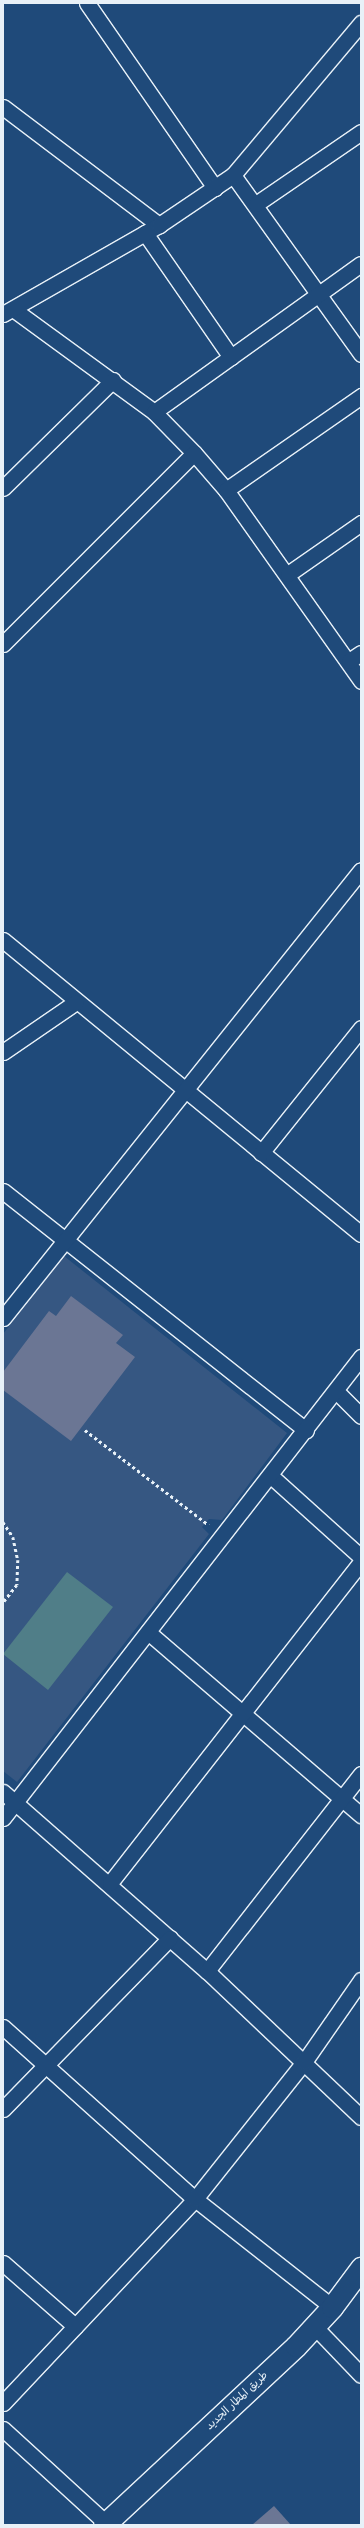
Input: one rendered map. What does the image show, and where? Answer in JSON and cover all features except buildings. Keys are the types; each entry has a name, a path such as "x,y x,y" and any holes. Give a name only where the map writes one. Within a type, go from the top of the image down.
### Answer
{"street":[{"path":"87,3 215,188"},
{"path":"361,23 234,175 159,225 8,311 113,380 154,412 194,453 226,490 288,574 355,657 361,681"},
{"path":"3,107 159,225"},
{"path":"256,204 361,132"},
{"path":"234,175 361,354"},
{"path":"145,233 231,357"},
{"path":"154,412 318,293 361,264"},
{"path":"3,488 113,380"},
{"path":"226,490 361,396"},
{"path":"3,644 194,453"},
{"path":"288,574 361,523"},
{"path":"3,1318 361,870"},
{"path":"3,940 76,1002 361,1234"},
{"path":"3,1052 76,1002"},
{"path":"261,1153 361,1028"},
{"path":"3,1191 306,1430"},
{"path":"3,1818 224,1537 361,1357"},
{"path":"336,1390 361,1416"},
{"path":"271,1476 361,1557"},
{"path":"110,1882 361,1562"},
{"path":"148,1632 361,1815"},
{"path":"207,1971 361,1774"},
{"path":"3,1792 110,1882 207,1971 361,2117"},
{"path":"3,2109 170,1938"},
{"path":"3,2403 195,2198 304,2062 361,1980"},
{"path":"3,2027 195,2198 332,2308"},
{"path":"3,2263 75,2326"},
{"name":"طريق المطار الجديد","path":"105,2524 315,2327 332,2308 361,2268"},
{"path":"315,2327 361,2375"},
{"path":"3,2429 105,2524"}],"path":[{"path":"85,1430 224,1537"},
{"path":"3,1522 14,1541 18,1560 17,1585 3,1603"}],"shaded area":[{"path":"64,1256 287,1433 222,1520 209,1519 202,1527 209,1534 17,1782 3,1771 3,1334"}],"green space":[{"path":"67,1572 113,1607 48,1690 3,1654"}]}
